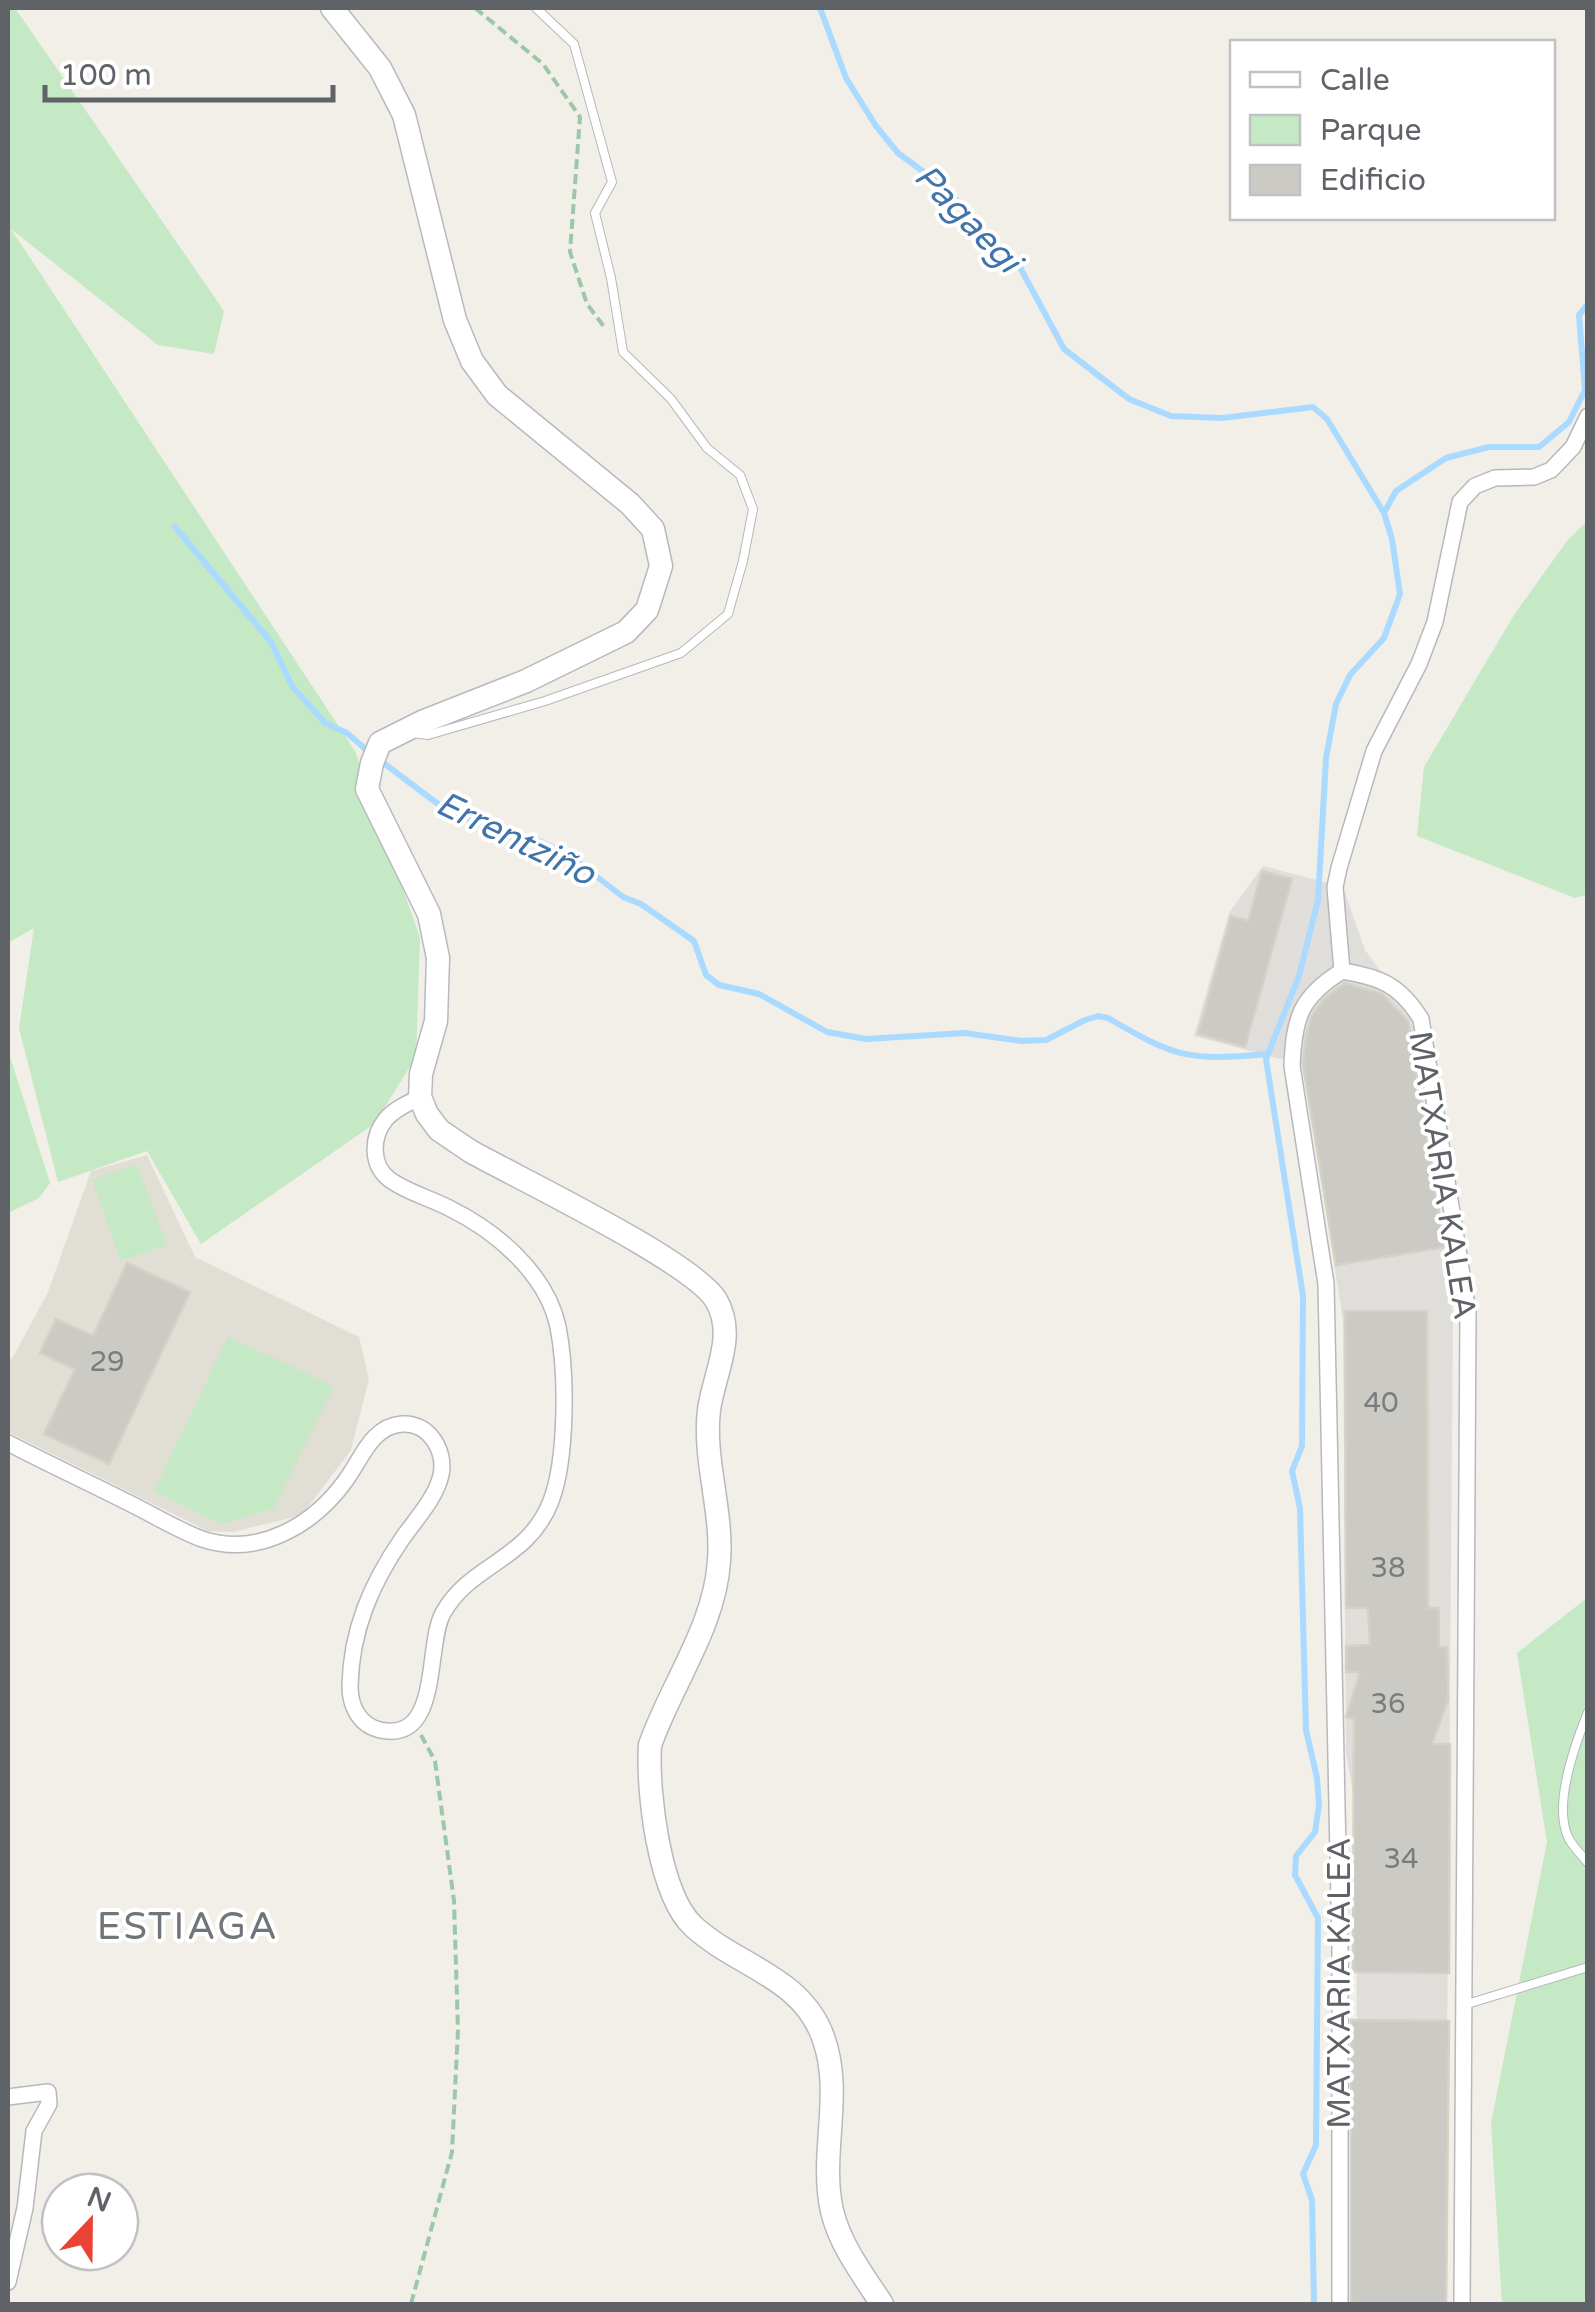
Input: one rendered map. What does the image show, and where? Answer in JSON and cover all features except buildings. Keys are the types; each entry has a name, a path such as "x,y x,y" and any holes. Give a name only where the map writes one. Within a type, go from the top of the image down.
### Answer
{"street":[{"path":"332,8 380,68 404,115 455,320 472,361 497,395 653,529 661,566 648,610 626,632 526,681 380,743 367,788 429,914 438,958 436,1020 421,1074 420,1097 427,1114 439,1130 680,1268 715,1298 724,1318 726,1340 709,1410 708,1437 720,1527 719,1564 712,1602 650,1745 648,1768 655,1814 677,1906 692,1925 716,1944 786,1985 808,2008 823,2036 833,2094 828,2173 831,2207 838,2232 882,2304"},
{"path":"1342,971 1335,886 1339,868 1374,751 1419,664 1434,622 1460,502 1475,486 1495,478 1534,477 1551,470 1573,447 1588,416"},
{"name":"MATXARIA KALEA","path":"1340,2304 1340,1949 1326,1284 1292,1066 1301,1008 1317,987 1342,971 1374,976 1386,983 1412,1004 1420,1019 1468,1312 1462,2304"},
{"path":"8,1443 204,1540 241,1544 267,1541 300,1526 329,1502 368,1443 388,1426 408,1423 423,1429 437,1442 441,1476 432,1497 373,1586 361,1614 350,1667 354,1711 366,1724 382,1730 399,1729 413,1722 428,1695 434,1640 442,1615 456,1593 535,1533 552,1499 560,1462 564,1407 558,1327 546,1293 525,1264 491,1234 454,1210 390,1180 378,1168 376,1137 385,1120 420,1097"},
{"path":"8,2097 48,2092 48,2104 34,2131 25,2208 8,2282"}],"lane":[{"path":"405,732 428,735 614,678 680,653 728,614 744,560 753,509 740,476 707,448 671,399 623,352 595,212 612,182 574,44 536,8"},
{"path":"1588,1712 1572,1753 1564,1795 1567,1836 1588,1862"},
{"path":"1464,2005 1588,1966"}],"path":[{"path":"475,8 543,64 580,117 570,252 586,304 623,352"},
{"path":"411,2304 452,2152 458,2030 454,1901 436,1761 413,1722"}],"shaded area":[{"path":"1263,866 1343,887 1365,950 1412,1015 1453,1315 1445,2304 1358,2304 1356,1809 1346,1754 1343,1320 1303,1065 1194,1036 1229,913"},
{"path":"147,1155 195,1257 359,1337 369,1379 351,1450 302,1515 233,1532 208,1531 8,1432 8,1360 48,1292 91,1171"}],"green space":[{"path":"8,8 15,8 224,311 214,354 158,345 11,229 355,751 420,938 416,1057 374,1124 201,1244 147,1151 58,1182 19,1028 34,928 8,943"},
{"path":"1587,521 1588,894 1575,898 1417,836 1424,767 1514,615 1567,541"},
{"path":"8,1050 50,1183 39,1198 8,1213"},
{"path":"137,1164 167,1245 121,1261 92,1180"},
{"path":"228,1337 334,1386 273,1509 220,1524 154,1491"},
{"path":"1587,1598 1587,2304 1502,2304 1491,2123 1547,1842 1517,1653"}],"waterway":[{"name":"Pagaegi","path":"820,8 846,78 876,126 898,153 951,192 971,223 1015,258 1064,349 1129,399 1171,416 1222,418 1313,407 1327,419 1384,513"},
{"path":"1314,2304 1312,2200 1303,2174 1316,2145 1318,1918 1295,1875 1296,1856 1315,1832 1319,1805 1306,1730 1300,1508 1292,1471 1302,1446 1303,1296 1266,1059 1299,976 1318,900 1326,758 1336,704 1350,675 1384,638 1400,594 1384,513 1396,491 1446,458 1489,447 1539,447 1569,422 1585,390 1579,315 1588,304"},
{"name":"Errentziño","path":"175,527 271,642 292,686 325,723 347,733 371,754"},
{"name":"Errentziño","path":"381,761 438,804 502,836 539,841 569,855 623,897 641,904 694,941 706,975 719,985 759,994 827,1032 866,1039 964,1033 1021,1041 1046,1040 1098,1016 1184,1054 1267,1054"}],"district":[{"name":"ESTIAGA","path":"188,1926"}]}
